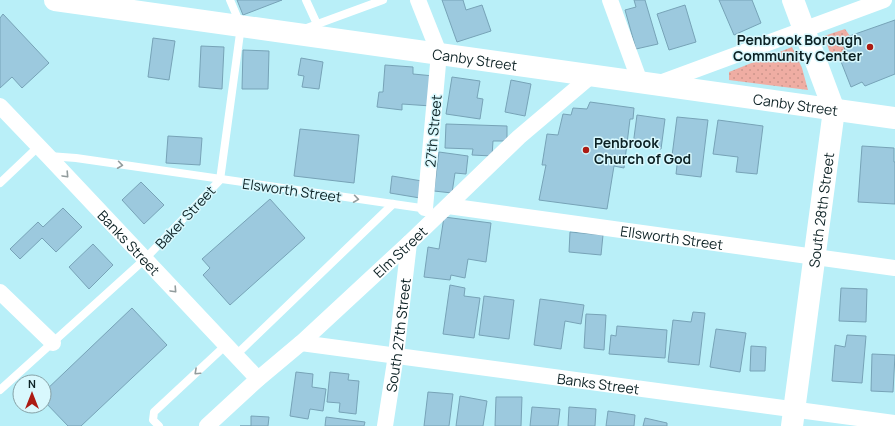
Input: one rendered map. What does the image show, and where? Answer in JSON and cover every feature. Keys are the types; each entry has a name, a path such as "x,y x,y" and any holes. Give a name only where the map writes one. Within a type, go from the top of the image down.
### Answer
{"main road":[{"name":"Canby Street","path":"55,0 895,118"},
{"name":"South 28th Street","path":"793,0 834,110 793,418"}],"street":[{"path":"418,0 440,54"},
{"path":"610,0 648,83 884,0"},
{"name":"27th Street","path":"437,210 440,54"},
{"name":"Elm Street","path":"207,426 258,379 301,343 409,243 437,210 519,137 591,76"},
{"name":"Banks Street","path":"0,106 258,379"},
{"name":"Ellsworth Street","path":"437,210 814,256 895,268"},
{"name":"South 27th Street","path":"385,426 396,355 409,243"},
{"path":"0,292 53,343"},
{"name":"Banks Street","path":"301,343 396,355 793,418 895,423"}],"lane":[{"path":"230,0 241,26"},
{"path":"306,0 317,24"},
{"path":"292,33 383,0"},
{"name":"Baker Street","path":"0,390 145,260 220,180 241,26"},
{"path":"0,183 43,151"},
{"name":"Elsworth Street","path":"43,151 82,159 220,180 437,210"},
{"path":"159,426 153,420 154,412 231,351 393,204"}],"shaded area":[{"path":"845,29 850,36 841,39 847,55 833,61 824,36"},
{"path":"792,47 802,68 808,90 729,80 729,72"}],"building":[{"path":"237,0 282,0 243,15"},
{"path":"442,0 463,0 466,10 482,5 491,31 457,42"},
{"path":"634,0 645,0 658,44 636,49 625,10 636,7"},
{"path":"719,0 752,0 761,23 734,35"},
{"path":"685,5 696,42 669,50 657,14"},
{"path":"3,14 49,63 22,88 12,77 0,88 0,18"},
{"name":"Penbrook Borough Community Center","path":"895,20 895,74 865,86 862,82 851,87 840,59 847,55 841,39"},
{"path":"153,38 175,41 169,80 148,77"},
{"path":"201,46 224,47 222,89 199,87"},
{"path":"243,50 269,51 268,89 242,89"},
{"path":"301,58 323,62 319,89 302,87 304,76 298,75"},
{"path":"385,65 413,67 413,74 434,76 431,106 402,104 402,110 377,107 379,92 383,92"},
{"path":"452,77 480,81 477,98 483,99 480,119 446,114"},
{"path":"511,80 531,84 525,116 505,112"},
{"name":"Penbrook Church of God","path":"590,102 634,108 633,119 630,119 624,168 614,166 607,209 539,200 546,165 542,165 547,134 558,135 563,114 571,115 573,108 587,109"},
{"path":"637,115 665,119 661,149 633,145"},
{"path":"677,117 708,120 701,177 676,174 678,157 672,156"},
{"path":"718,120 763,126 757,174 736,172 738,157 713,154"},
{"path":"446,124 507,126 507,141 493,141 492,156 472,155 473,149 445,148"},
{"path":"300,129 359,135 354,183 294,176"},
{"path":"168,136 202,138 200,165 166,163"},
{"path":"862,146 894,148 895,204 858,202"},
{"path":"439,152 468,156 466,174 455,173 452,193 434,191"},
{"path":"392,176 422,181 420,198 390,193"},
{"path":"141,182 164,205 144,224 122,200"},
{"path":"270,199 305,238 230,305 203,275 210,268 202,259"},
{"path":"63,208 82,227 56,252 42,238 20,259 10,249 38,222 43,227"},
{"path":"444,217 491,223 486,262 468,259 465,278 451,275 450,280 424,277 428,247 439,249"},
{"path":"570,232 603,235 601,255 569,252"},
{"path":"93,244 113,265 89,289 69,267"},
{"path":"450,285 465,288 464,296 480,298 474,338 443,334"},
{"path":"841,288 867,289 866,322 839,321"},
{"path":"484,296 514,300 509,339 479,335"},
{"path":"540,299 584,305 581,324 565,321 561,349 534,345"},
{"path":"132,308 167,345 81,426 68,426 52,409 52,384"},
{"path":"693,312 705,313 699,365 668,362 673,320 691,322"},
{"path":"586,314 606,315 604,350 584,348"},
{"path":"617,326 667,330 665,358 609,354 611,335 616,336"},
{"path":"716,329 746,333 740,372 710,367"},
{"path":"847,335 866,336 862,383 832,381 835,345 845,347"},
{"path":"751,346 766,347 765,371 750,371"},
{"path":"872,354 895,355 893,392 871,391"},
{"path":"296,372 313,374 312,387 326,389 323,411 310,409 308,419 290,416"},
{"path":"330,372 349,374 348,380 359,381 356,414 339,412 340,403 327,402"},
{"path":"428,392 453,394 449,426 424,426"},
{"path":"460,396 487,401 483,426 456,426"},
{"path":"496,397 522,397 521,426 495,426"},
{"path":"532,407 560,409 558,426 530,426"},
{"path":"569,407 596,409 595,426 568,426"},
{"path":"608,411 635,415 634,426 606,426"},
{"path":"251,416 269,417 268,426 251,426"},
{"path":"326,417 365,422 364,426 325,426"},
{"path":"645,418 667,423 667,426 643,426"}],"place":[{"name":"Penbrook Borough Community Center","path":"870,47"},
{"name":"Penbrook Church of God","path":"586,150"}]}
